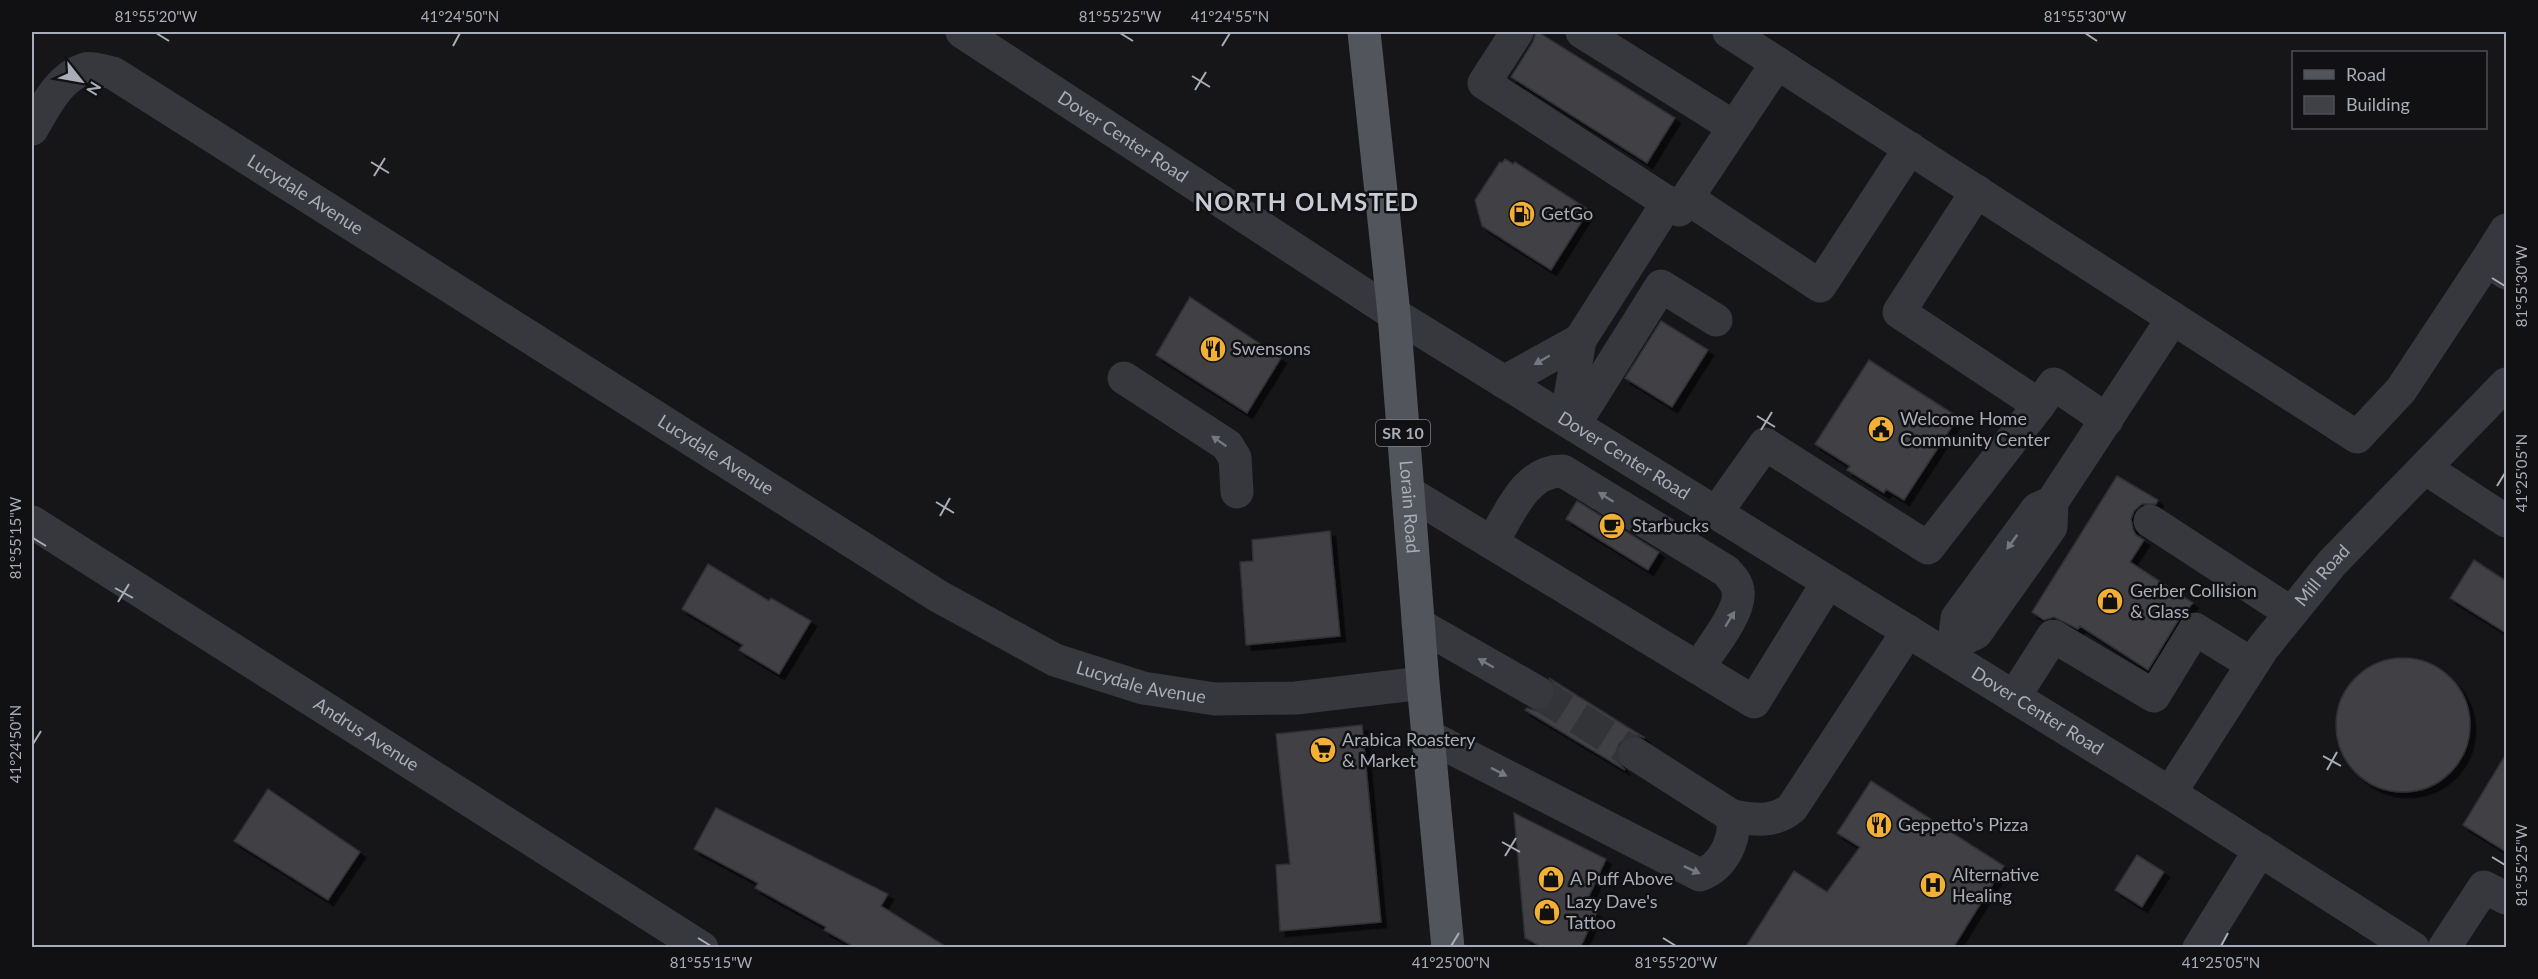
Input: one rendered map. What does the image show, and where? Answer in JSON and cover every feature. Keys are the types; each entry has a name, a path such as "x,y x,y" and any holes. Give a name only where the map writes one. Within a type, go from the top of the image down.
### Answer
{"main road":[{"name":"Lorain Road","path":"1364,32 1394,314 1423,683 1448,948"}],"street":[{"name":"Dover Center Road","path":"962,32 1394,314 1908,632 1950,649 2014,697 2413,948"},
{"path":"1517,32 1484,83 1820,286 1910,148"},
{"path":"1582,32 1620,42 1734,127"},
{"path":"1729,32 2357,437 2401,390 2497,266 2506,230"},
{"path":"1504,382 1580,340 1677,200 1734,127 1777,63"},
{"name":"Lucydale Avenue","path":"32,129 59,86 87,68 113,73 938,596 1055,660 1143,688 1215,699 1296,698 1423,683"},
{"path":"1977,191 1899,312 2039,405"},
{"path":"1570,423 1661,286 1716,320"},
{"path":"1950,649 1957,618 2037,509 2052,502 2173,318"},
{"path":"1570,423 1580,340"},
{"path":"1124,378 1227,445 1235,458 1237,492"},
{"path":"1716,513 1765,444 1928,548 2054,384 2107,420"},
{"name":"Mill Road","path":"2169,793 2252,664 2332,563 2506,384"},
{"path":"2425,468 2506,521"},
{"path":"1492,543 1516,503 1536,478 1552,471 1563,471 1726,571 1735,582 1738,591 1735,612 1698,668"},
{"path":"1408,492 1754,702 1828,582"},
{"path":"2150,521 2292,613"},
{"name":"Andrus Avenue","path":"32,522 702,948"},
{"path":"1418,624 1537,692"},
{"path":"2014,697 2053,636 2154,696 2195,629 2252,664"},
{"path":"1635,754 1731,816 1748,819 1782,817 1792,808 1908,632"},
{"path":"1428,736 1700,875 1718,864 1725,852 1734,827 1731,816"},
{"path":"2199,948 2260,850"},
{"path":"2444,948 2484,887 2506,898"}],"building":[{"path":"1536,32 1675,118 1647,163 1511,77 1533,42"},
{"path":"1505,159 1513,164 1515,162 1589,210 1551,270 1482,226 1475,200 1500,162 1502,163"},
{"path":"1190,297 1281,358 1247,413 1156,355"},
{"path":"1661,321 1708,350 1672,407 1625,378"},
{"path":"1869,360 1958,417 1904,500 1886,489 1884,493 1847,470 1850,466 1815,444"},
{"path":"2117,476 2158,500 2156,504 2142,504 2134,511 2131,519 2133,529 2136,535 2144,540 2130,562 2193,603 2179,619 2148,670 2080,626 2078,629 2054,617 2044,620 2032,612"},
{"path":"1577,501 1659,552 1648,570 1566,519"},
{"path":"1330,531 1340,636 1246,645 1240,562 1253,561 1252,540"},
{"path":"2474,560 2506,581 2506,633 2450,598"},
{"path":"708,564 769,601 771,598 811,621 779,674 739,650 743,645 682,609"},
{"path":"2403,658 2429,663 2451,677 2465,699 2470,725 2465,751 2451,773 2429,787 2403,792 2377,787 2355,773 2341,751 2336,725 2341,699 2355,677 2377,663"},
{"path":"1549,678 1645,738 1635,735 1627,737 1619,744 1616,753 1618,762 1625,770 1525,710 1527,708 1536,711 1546,708 1553,702 1556,691"},
{"path":"1362,725 1381,922 1280,931 1276,865 1290,864 1276,734"},
{"path":"2506,754 2506,852 2463,825"},
{"path":"1871,781 2004,866 1953,948 1745,948 1794,871 1827,892 1860,847 1837,833"},
{"path":"268,789 360,852 328,900 234,841"},
{"path":"716,808 888,894 881,906 948,948 856,948 824,930 826,927 755,888 758,883 694,849"},
{"path":"1514,813 1606,859 1584,907 1597,912 1580,948 1544,948 1525,938"},
{"path":"2137,855 2164,872 2142,907 2115,890"}],"tunnel":[{"path":"1537,692 1635,754"}],"place":[{"name":"GetGo","path":"1522,214"},
{"name":"Swensons","path":"1213,349"},
{"name":"Welcome Home Community Center","path":"1881,429"},
{"name":"Starbucks","path":"1612,526"},
{"name":"Gerber Collision & Glass","path":"2110,601"},
{"name":"Arabica Roastery & Market","path":"1323,750"},
{"name":"Geppetto's Pizza","path":"1879,825"},
{"name":"A Puff Above","path":"1551,879"},
{"name":"Alternative Healing","path":"1933,885"},
{"name":"Lazy Dave's Tattoo","path":"1547,912"}],"district":[{"name":"NORTH OLMSTED","path":"1307,203"}]}
